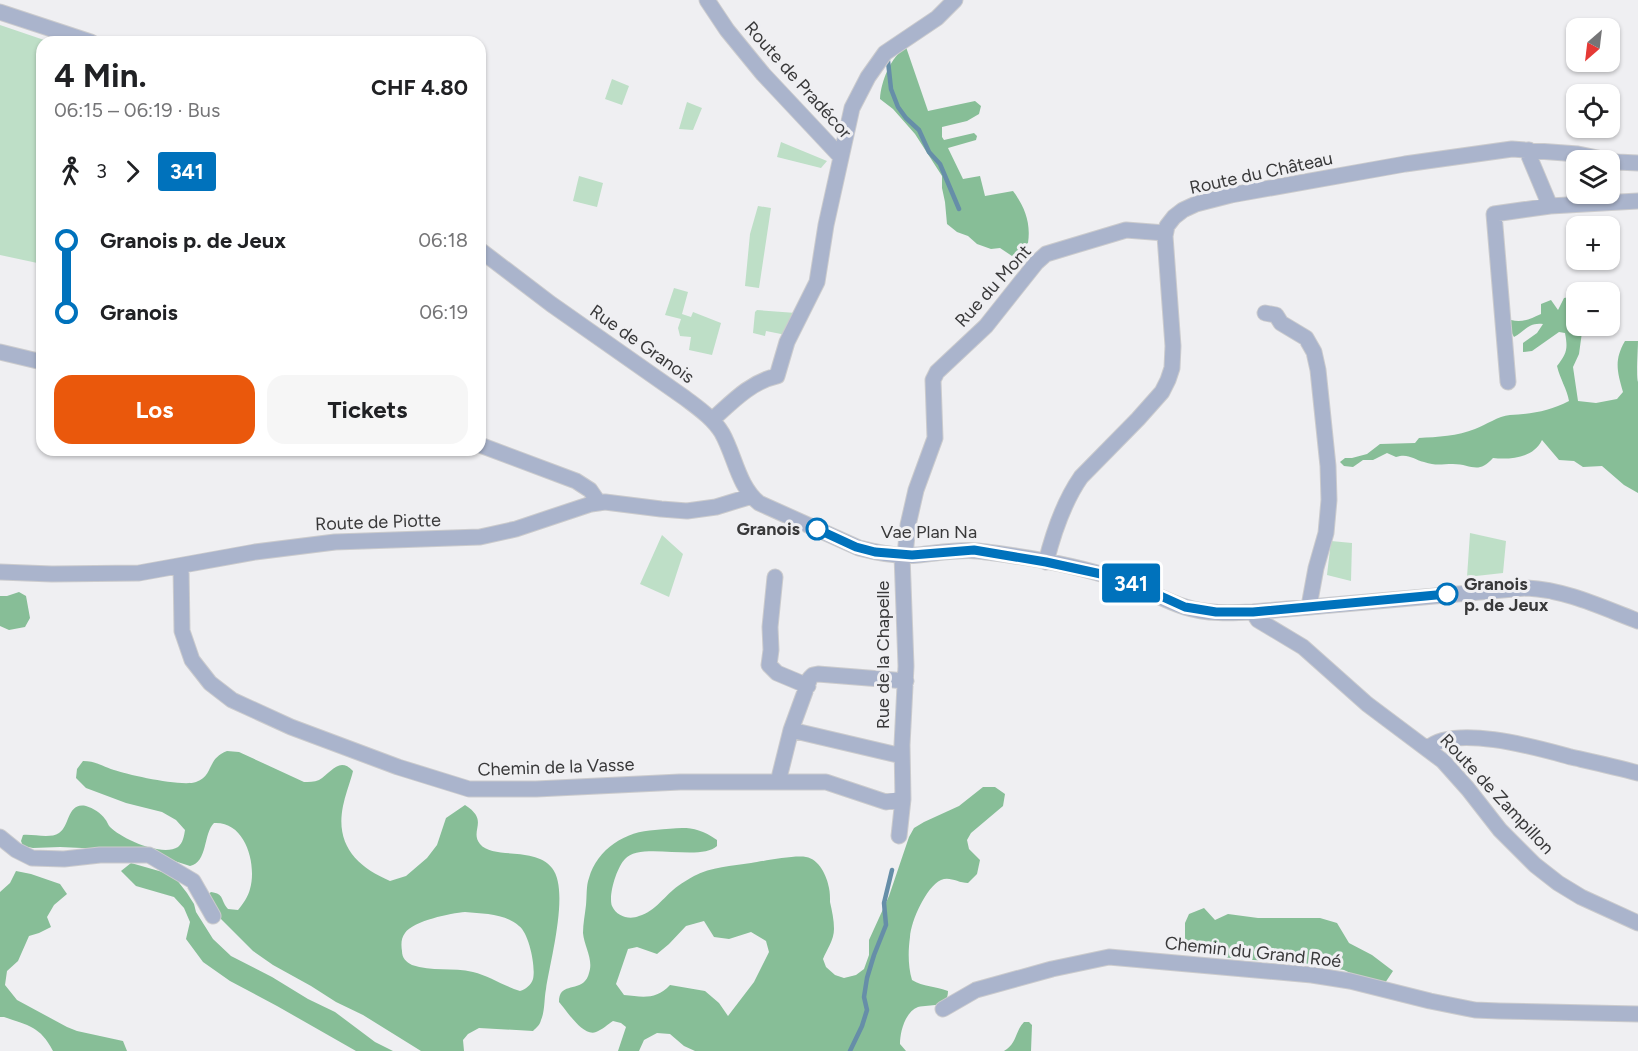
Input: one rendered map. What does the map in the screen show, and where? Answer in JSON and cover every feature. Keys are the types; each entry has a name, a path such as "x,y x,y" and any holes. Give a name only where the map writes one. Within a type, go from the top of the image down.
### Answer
{"street":[{"name":"Route de Pradécor","path":"707,0 727,30 763,74 840,156"},
{"path":"712,420 752,387 777,376 786,342 818,282 826,225 840,156 852,108 868,77 885,53 937,18 955,0"},
{"path":"0,12 73,36"},
{"name":"Route du Château","path":"1165,233 1169,222 1178,213 1212,199 1405,164 1512,149 1578,154 1638,164"},
{"path":"1529,150 1529,156 1550,206"},
{"path":"1508,382 1494,214 1550,206 1638,201"},
{"name":"Rue du Mont","path":"903,555 919,481 935,441 933,380 937,372 986,326 1036,263 1046,254 1126,230 1165,233"},
{"path":"1046,562 1055,532 1081,477 1156,399 1168,380 1173,363 1173,346 1165,233"},
{"name":"Rue de Granois","path":"486,255 551,304 698,407 721,432 743,483 752,496"},
{"path":"1265,313 1276,315 1281,323 1306,338 1314,352 1318,370 1328,466 1329,500 1326,533 1309,606"},
{"path":"0,352 36,361"},
{"path":"486,447 576,481 590,490 599,503"},
{"name":"Vae Plan Na","path":"752,496 768,507 856,547 875,552 917,555 974,550 1046,562 1116,579 1193,609 1224,613 1253,612 1527,588 1568,594 1638,621"},
{"name":"Route de Piotte","path":"0,572 139,573 255,552 338,542 480,537 516,529 599,503 615,502 687,511 726,505 752,496"},
{"name":"Rue de la Chapelle","path":"898,836 903,799 902,756 906,681 903,555"},
{"name":"Chemin de la Vasse","path":"181,567 182,631 192,660 210,683 232,700 291,727 398,767 469,789 536,789 680,782 826,782 886,802 903,799"},
{"path":"775,577 769,666 777,673 808,686"},
{"name":"Route de Zampillon","path":"1253,612 1257,619 1303,646 1367,704 1449,766 1500,830 1535,865 1575,894 1638,923"},
{"path":"778,782 791,730 812,676 818,674 906,681"},
{"name":"Rue de la Chapelle","path":"791,730 902,756"},
{"path":"1428,748 1453,738 1510,741 1638,773"},
{"path":"0,837 16,850 32,858 149,855 193,881 213,916"},
{"name":"Chemin du Grand Roé","path":"943,1009 976,990 1052,969 1109,957 1312,975 1350,981 1475,1010 1638,1014"}],"green space":[{"path":"0,25 36,37 36,263 0,255"},
{"path":"906,47 928,111 975,101 981,106 979,114 967,121 942,127 942,137 944,140 974,133 977,136 976,140 948,148 963,179 980,176 985,196 1013,191 1024,209 1029,229 1028,243 1021,247 1021,256 1012,256 1000,248 991,249 977,244 947,224 942,176 915,134 893,109 880,99 888,70"},
{"path":"612,79 629,86 622,105 605,99"},
{"path":"687,102 702,108 693,130 679,129"},
{"path":"781,142 827,161 821,168 777,157"},
{"path":"579,176 603,183 597,207 573,201"},
{"path":"758,206 771,208 759,288 745,286 750,234"},
{"path":"674,288 688,292 682,314 691,317 693,312 721,323 712,355 689,350 691,337 680,336 678,328 681,319 665,315"},
{"path":"1566,298 1566,336 1581,336 1579,354 1573,367 1578,401 1596,403 1617,399 1623,392 1618,372 1619,354 1625,341 1638,341 1638,493 1624,485 1602,466 1583,467 1574,461 1559,460 1542,440 1533,451 1527,454 1506,459 1493,458 1478,467 1432,464 1407,456 1396,457 1387,453 1373,460 1363,460 1353,467 1344,466 1340,462 1345,458 1367,454 1380,444 1415,443 1419,438 1462,433 1501,417 1541,411 1569,401 1557,366 1566,351 1565,333 1559,332 1532,351 1523,352 1523,343 1537,333 1543,324 1531,326 1514,337 1508,326 1511,320 1522,321 1541,314 1541,304 1551,300 1558,310"},
{"path":"757,310 796,313 786,335 766,331 765,336 753,333"},
{"path":"1470,533 1506,541 1503,573 1467,577"},
{"path":"662,535 683,554 669,597 640,584"},
{"path":"1331,541 1352,543 1351,581 1327,575"},
{"path":"19,592 26,596 30,618 25,627 9,630 0,626 0,596"},
{"path":"227,751 239,752 304,782 319,780 339,765 348,767 353,771 341,820 346,843 351,853 368,869 390,881 406,876 427,858 437,845 446,818 465,805 476,816 477,839 486,849 535,857 545,861 557,878 559,909 543,1013 538,1026 533,1031 479,1028 463,1040 464,1051 421,1051 363,1015 273,965 253,951 218,916 206,896 211,892 218,894 228,909 238,910 250,889 252,868 247,846 234,829 225,824 214,823 208,834 203,854 196,863 190,866 156,855 104,849 23,846 21,841 23,835 55,835 63,830 75,808 86,806 97,811 110,827 123,837 162,850 178,847 185,830 176,820 162,812 126,803 86,788 76,778 77,769 83,761 87,761 143,777 189,783 202,779 220,754","holes":["465,912 494,915 507,919 523,930 529,943 534,974 531,983 526,988 520,991 473,972 419,967 405,960 402,953 402,942 409,929 424,921"]},
{"path":"983,787 995,787 1005,794 1003,806 971,833 967,840 969,849 980,860 977,874 968,883 941,880 930,890 916,914 909,948 912,980 948,991 942,1003 918,1007 910,1013 902,1028 900,1039 900,1044 906,1051 695,1051 684,1046 670,1034 657,1033 644,1040 639,1051 618,1051 626,1027 613,1021 591,1033 581,1027 559,1002 562,992 586,980 590,964 583,930 587,884 599,858 623,838 644,831 680,828 701,831 717,840 717,846 709,850 643,852 625,859 614,881 611,901 617,913 628,917 645,914 680,885 707,871 779,858 811,858 822,869 828,883 834,922 833,937 823,959 826,967 835,975 844,978 856,975 864,969 869,955 869,940 889,896 914,828 959,806","holes":["704,921 714,937 729,939 751,932 766,941 769,952 754,982 728,1016 719,1003 705,991 670,985 654,995 624,995 616,984 628,949 637,947 657,954 686,926"]},
{"path":"131,863 173,875 194,904 196,912 213,939 231,956 335,1012 375,1042 393,1051 356,1051 230,981 203,962 186,939 190,922 184,908 174,897 136,886 121,871"},
{"path":"16,871 60,884 67,894 54,905 47,917 51,927 29,936 18,961 7,971 5,985 17,1000 77,1031 123,1041 127,1051 53,1051 43,1036 33,1028 0,1017 0,892 10,883"},
{"path":"1204,908 1215,920 1228,914 1258,918 1320,918 1337,923 1349,943 1372,955 1393,971 1383,986 1344,970 1312,964 1206,955 1185,945 1185,923 1189,914"},
{"path":"1024,1022 1032,1025 1031,1051 1004,1051 1014,1041"}],"waterway":[{"path":"888,61 891,89 898,107 919,130 929,152 940,164 959,209"},
{"path":"850,1051 867,1010 864,997 867,978 886,925 884,903 892,870"}],"bus line":[{"name":"341","path":"817,529 856,547 875,552 912,555 974,550 1046,562 1101,574 1143,588 1185,607 1216,612 1253,612 1447,594"}],"place":[{"name":"Granois","path":"817,529"},
{"name":"Granois p. de Jeux","path":"1447,594"}]}
